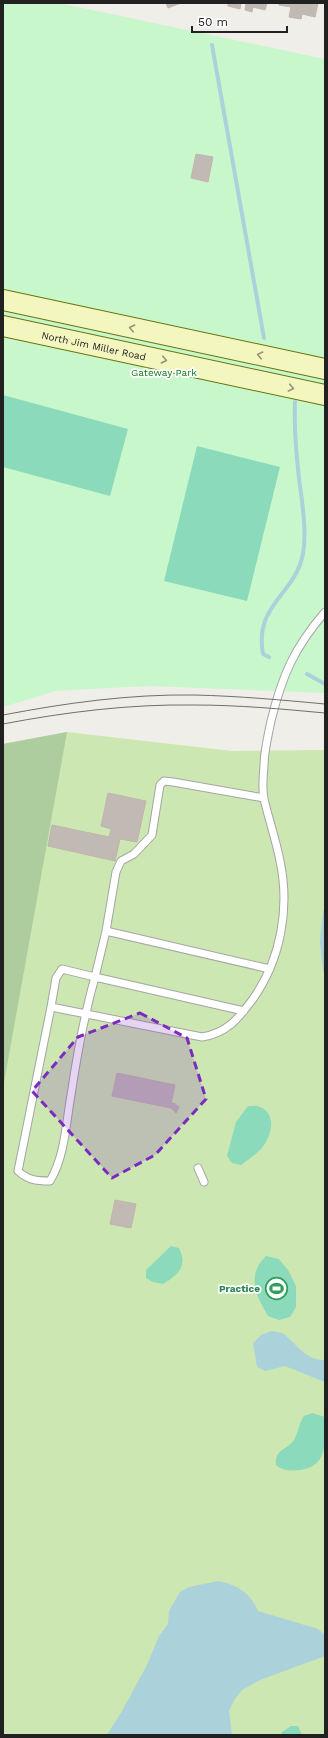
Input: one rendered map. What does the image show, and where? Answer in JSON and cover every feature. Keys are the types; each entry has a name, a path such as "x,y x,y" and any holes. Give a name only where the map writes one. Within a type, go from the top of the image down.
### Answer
{"main road":[{"path":"3,300 325,369"},
{"name":"North Jim Miller Road","path":"3,326 325,395"}],"lane":[{"path":"50,1007 202,1037 215,1035 225,1029 244,1011 258,992 270,969 280,940 285,890 276,841 264,798 264,765 267,738 278,690 289,663 306,634 325,612"},
{"path":"244,1011 95,977 62,969 56,978 18,1164 18,1171 25,1178 36,1181 50,1181 56,1171 65,1132 85,1014 95,977 106,931 116,872 121,861 134,854 152,835 160,785 164,781 173,782 264,798"},
{"path":"106,931 270,969"},
{"path":"198,1168 204,1182"}],"highlighted area":[{"path":"140,1013 187,1038 206,1099 155,1155 112,1178 32,1091 78,1037"}],"green space":[{"name":"Gateway Park","path":"3,3 59,3 325,59 325,693 148,686 56,691 3,707"},
{"path":"3,395 128,429 110,496 3,467"},
{"path":"197,446 280,467 247,601 164,581"},
{"path":"67,732 232,751 325,750 325,1735 3,1735 3,744"},
{"path":"67,732 3,1088 3,744"},
{"path":"248,1106 257,1106 266,1110 271,1120 271,1126 268,1139 265,1144 241,1165 232,1163 227,1156 236,1122"},
{"path":"171,1246 179,1248 182,1254 182,1265 177,1273 163,1284 153,1282 146,1278 146,1270"},
{"name":"Practice","path":"266,1256 279,1259 288,1270 296,1286 296,1307 290,1317 279,1320 268,1316 260,1301 255,1286 255,1278 256,1271 260,1263"},
{"path":"312,1413 325,1417 324,1445 320,1459 316,1464 309,1468 300,1470 287,1470 279,1467 276,1465 277,1455 294,1440 304,1416"},
{"path":"291,1726 298,1726 302,1735 281,1735 282,1732"}],"water":[{"path":"272,1331 284,1334 303,1352 313,1358 325,1360 325,1382 285,1366 265,1371 257,1367 253,1343 261,1335"},
{"path":"218,1581 242,1590 255,1604 258,1611 318,1629 325,1635 325,1656 260,1680 242,1690 234,1700 229,1711 232,1735 107,1735 147,1665 159,1636 168,1624 169,1611 180,1592 189,1587"}],"building":[{"path":"166,3 181,3 168,8"},
{"path":"228,3 241,3 240,9 228,6"},
{"path":"246,3 267,3 265,10 253,7 252,12 245,10"},
{"path":"279,3 318,3 315,17 302,14 301,19 289,17 291,7 279,5"},
{"path":"196,154 213,157 208,182 191,178"},
{"path":"108,793 146,801 137,842 120,839 115,861 48,846 52,825 109,837 111,829 101,826"},
{"path":"117,1073 175,1085 171,1104 174,1103 179,1107 176,1113 171,1108 112,1096"},
{"path":"115,1200 136,1204 131,1228 110,1224"}],"waterway":[{"path":"212,45 264,338"},
{"path":"269,657 263,654 262,637 264,623 270,611 299,568 304,545 304,516 298,469 295,402"},
{"path":"307,674 325,684"},
{"path":"325,912 322,942 325,970"}],"tram line":[{"path":"3,715 98,700 170,695 227,696 325,704"},
{"path":"3,724 50,716 122,707 170,705 243,706 325,713"}],"place":[{"name":"Practice","path":"276,1288"}]}
